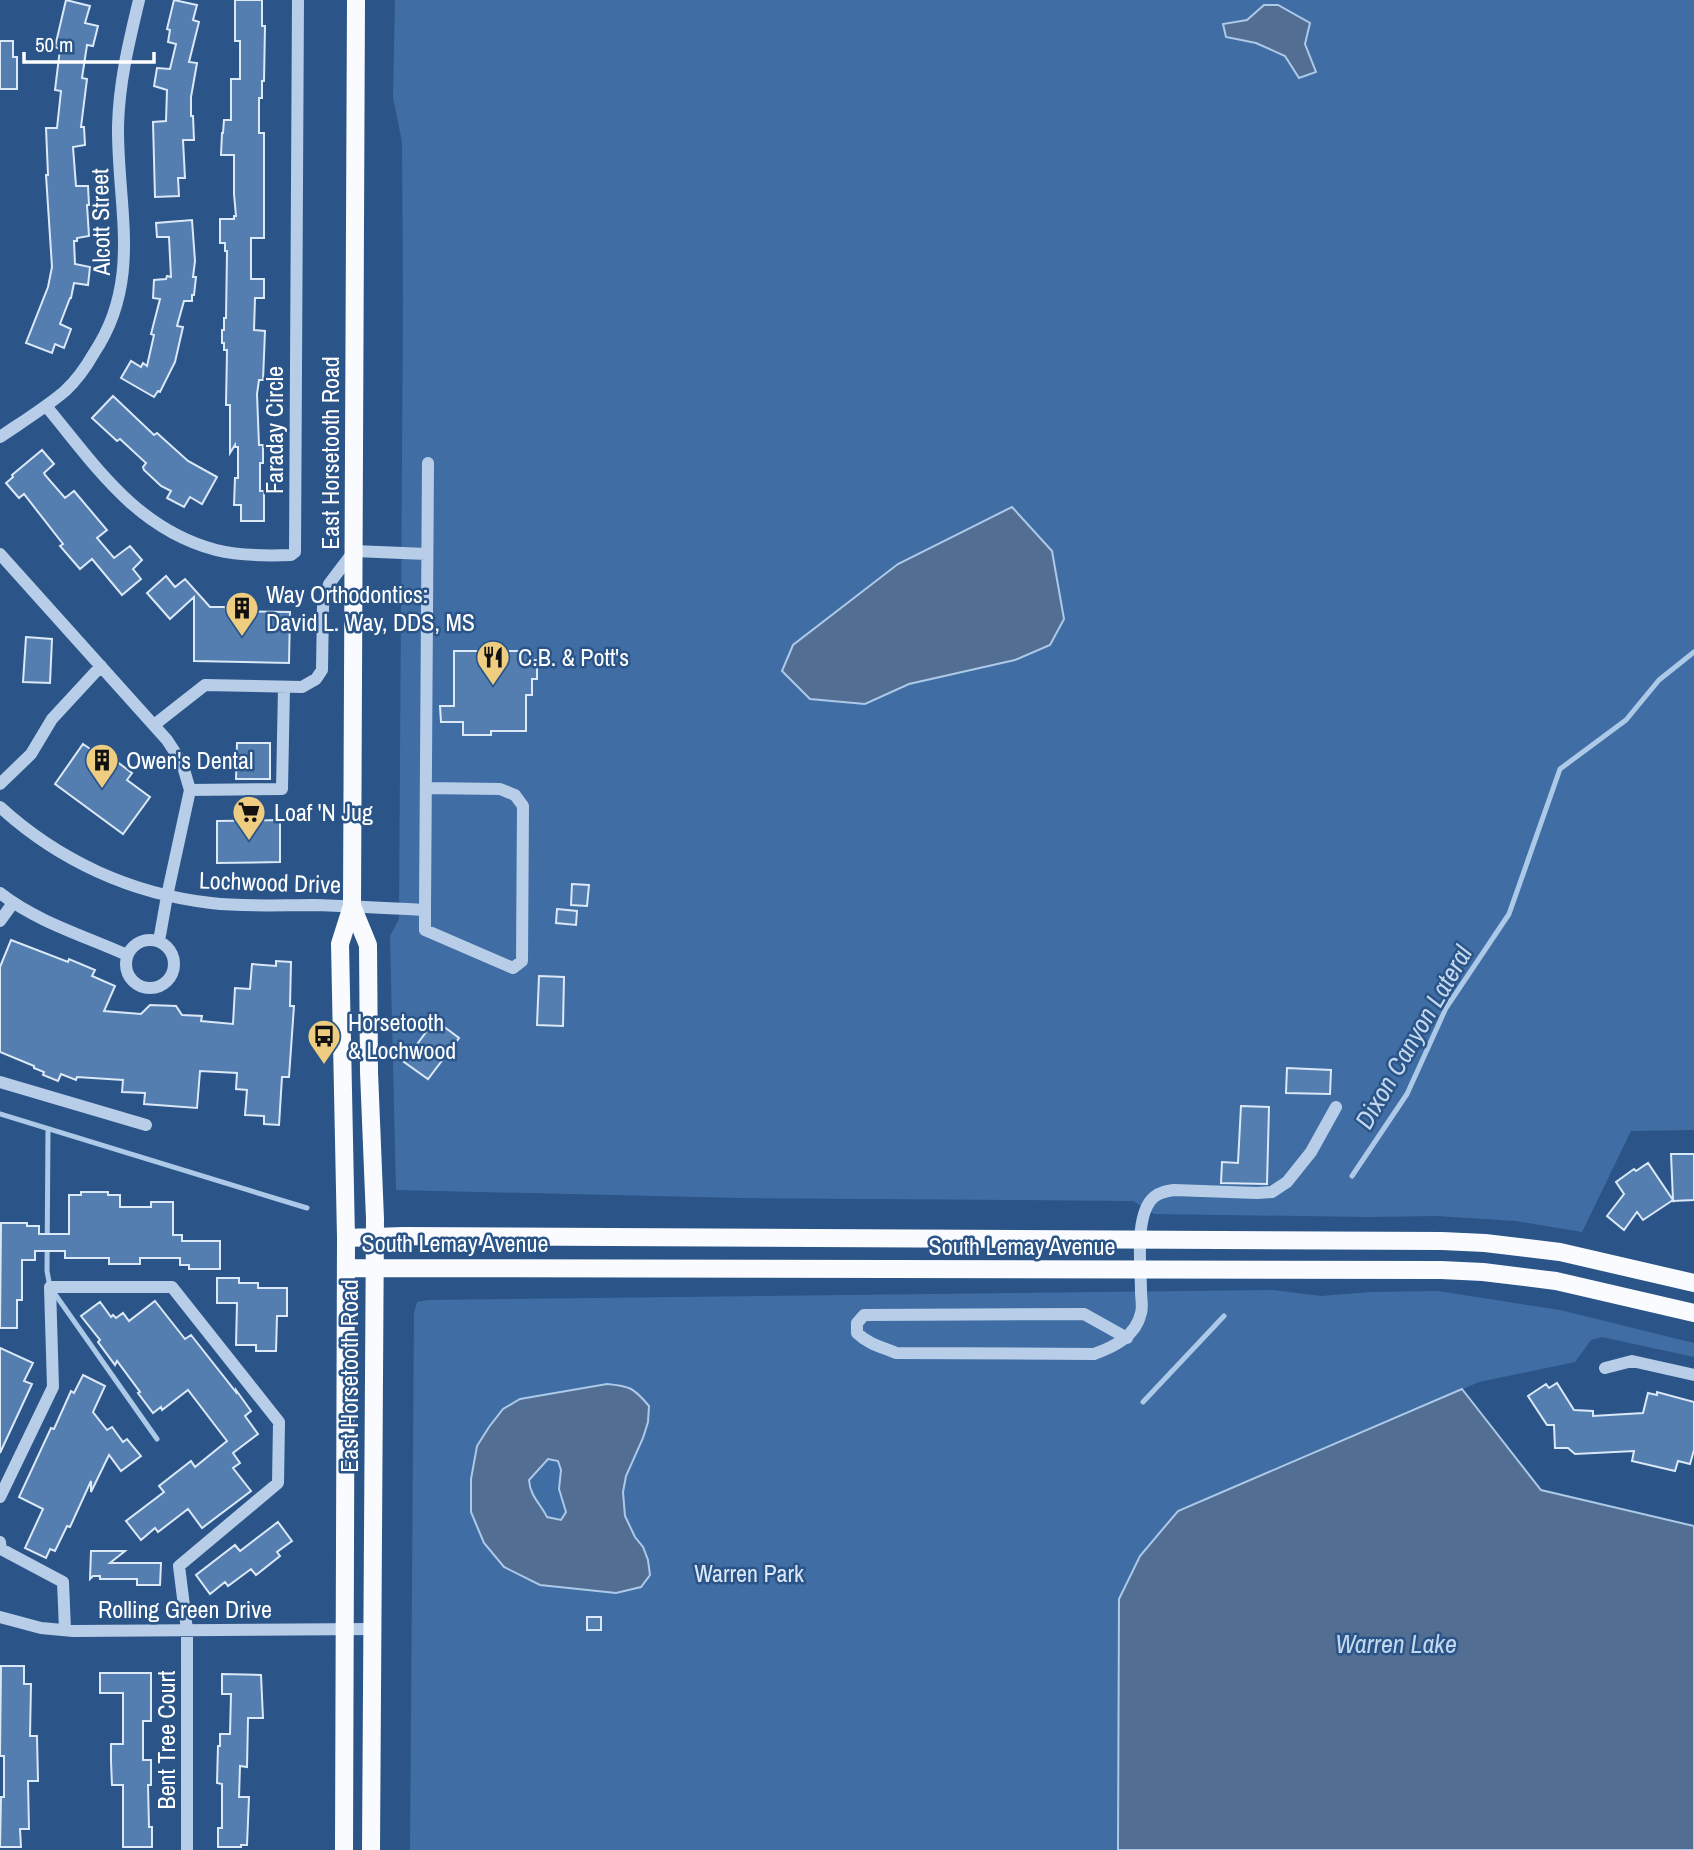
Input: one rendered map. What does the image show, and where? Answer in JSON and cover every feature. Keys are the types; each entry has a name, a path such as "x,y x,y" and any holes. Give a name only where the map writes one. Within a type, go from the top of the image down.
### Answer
{"main road":[{"name":"East Horsetooth Road","path":"344,1850 346,1238 340,944 352,906 356,0"},
{"name":"East Horsetooth Road","path":"352,906 368,945 375,1238 371,1850"},
{"name":"South Lemay Avenue","path":"346,1238 1141,1239 1485,1243 1560,1252 1694,1283"},
{"name":"South Lemay Avenue","path":"346,1268 1141,1271 1305,1269 1483,1272 1556,1281 1694,1313"}],"street":[{"name":"Alcott Street","path":"0,437 46,406 82,373 112,321 121,293 125,238 119,114 125,58 139,0"},
{"name":"Faraday Circle","path":"46,406 116,489 137,510 157,524 188,541 216,550 264,556 291,555 295,552 298,0"},
{"path":"426,788 500,789 515,795 523,806 522,961 513,968 425,930 428,463"},
{"path":"153,725 205,685 302,687 316,679 321,670 323,606 329,584 354,551 427,554"},
{"path":"0,554 167,740 182,763 190,790 159,941"},
{"path":"0,784 32,754 52,719 101,666"},
{"path":"190,790 282,789 285,687"},
{"name":"Lochwood Drive","path":"0,807 43,842 71,859 130,885 167,896 239,905 425,910"},
{"path":"0,893 13,903 77,935 127,956"},
{"path":"0,921 13,903"},
{"path":"151,939 159,941 171,951 174,959 171,975 160,986 144,987 137,984 127,971 127,956 137,943 151,939"},
{"path":"0,1082 146,1125"},
{"path":"1127,1338 1084,1314 864,1315 857,1323 857,1333 865,1341 896,1353 1094,1354 1110,1348 1127,1338 1141,1313 1143,1217 1155,1197 1165,1191 1257,1194 1272,1192 1287,1182 1311,1152 1336,1107"},
{"name":"Bent Tree Court","path":"0,1497 53,1387 50,1287 172,1287 279,1422 278,1483 179,1566 187,1630 187,1850"},
{"path":"1605,1368 1633,1361 1694,1375"},
{"path":"0,1542 1,1549 63,1582 65,1630"},
{"name":"Rolling Green Drive","path":"0,1617 41,1628 65,1630 372,1629"}],"green space":[{"path":"395,0 1694,0 1694,1130 1631,1131 1582,1232 1516,1221 1437,1216 1154,1214 1133,1201 741,1198 396,1190 390,936 399,919 403,302 402,142 393,97"},
{"name":"Warren Park","path":"1272,1290 1321,1296 1438,1291 1560,1310 1694,1343 1694,1357 1602,1337 1591,1340 1575,1362 1479,1382 1178,1511 1140,1556 1119,1599 1118,1850 410,1850 414,1313 417,1302"}],"water":[{"path":"1264,5 1278,5 1310,23 1305,44 1316,72 1299,78 1285,56 1256,43 1226,37 1223,24 1247,20"},
{"path":"1012,507 1052,551 1064,619 1050,645 1015,660 909,684 865,704 810,699 782,671 793,645 898,564"},
{"path":"607,1384 631,1389 649,1406 648,1422 626,1476 623,1492 625,1516 648,1560 650,1575 641,1587 616,1593 540,1585 504,1567 484,1543 471,1512 471,1479 477,1446 503,1409 520,1399","holes":["548,1459 558,1461 561,1470 559,1489 566,1512 561,1520 547,1517 533,1495 529,1480"]},
{"name":"Warren Lake","path":"1462,1389 1541,1490 1694,1526 1694,1850 1118,1850 1119,1599 1140,1556 1178,1511"}],"building":[{"path":"66,0 90,6 85,23 98,26 93,46 87,45 82,78 87,79 81,127 84,127 85,145 73,147 76,186 88,186 89,205 89,236 74,241 75,264 90,267 88,285 74,283 60,324 71,329 64,348 55,344 52,353 26,343 48,287 52,267 46,128 57,128 61,91 55,90 60,49 55,47"},
{"path":"174,0 197,5 193,20 199,22 189,62 197,63 191,97 194,140 183,140 185,178 178,178 179,196 155,197 153,122 166,121 167,90 154,86 157,68 170,69 176,44 168,42 170,30 167,29"},
{"path":"235,0 262,0 262,26 265,26 264,81 262,98 259,98 259,133 264,133 264,238 251,238 251,279 264,279 264,298 255,298 254,330 265,331 263,380 259,380 257,394 259,445 263,445 260,491 264,491 264,521 241,521 241,505 234,505 235,478 238,478 238,447 235,445 230,453 230,405 226,405 227,350 224,350 222,343 226,318 227,251 225,243 220,243 220,219 234,219 236,216 234,155 221,155 224,120 231,120 231,79 240,79 240,41 235,41"},
{"path":"0,41 13,41 13,57 17,57 17,89 0,89"},
{"path":"192,220 195,261 193,277 196,277 194,295 192,301 184,301 177,326 183,327 175,362 160,392 154,397 121,378 131,361 141,367 143,363 147,366 154,335 151,334 160,299 153,298 154,280 171,277 169,237 157,237 156,223"},
{"path":"113,396 154,435 157,433 188,461 217,477 202,504 190,497 184,507 167,498 171,491 161,486 144,470 146,463 92,418"},
{"path":"42,450 54,464 45,475 65,498 74,491 107,530 97,538 114,558 130,546 142,560 133,569 141,579 122,595 92,559 80,569 60,546 63,544 24,494 19,498 6,483"},
{"name":"Way Orthodontics: David L. Way, DDS, MS","path":"166,576 175,587 185,579 210,607 225,607 227,611 290,612 289,663 194,661 194,597 170,619 147,593"},
{"path":"26,637 52,639 50,683 23,682"},
{"name":"C.B. & Pott's","path":"454,651 532,651 532,660 537,660 537,679 532,679 532,695 526,695 526,731 491,731 491,735 463,735 463,722 441,722 440,706 454,706"},
{"name":"Loaf 'N Jug","path":"237,743 270,743 270,779 236,779"},
{"name":"Owen's Dental","path":"83,744 109,762 112,758 132,773 127,780 150,797 123,834 55,784"},
{"name":"Loaf 'N Jug","path":"280,820 280,862 217,863 217,821"},
{"path":"572,884 589,885 587,906 571,905"},
{"path":"557,909 577,911 576,925 556,923"},
{"path":"11,940 95,970 92,976 115,986 104,1011 141,1014 150,1005 176,1006 182,1015 202,1016 201,1021 233,1024 235,988 250,989 252,964 276,966 276,961 291,962 290,1006 294,1006 289,1077 282,1077 279,1125 264,1124 264,1116 245,1115 247,1090 236,1089 237,1073 200,1071 197,1108 144,1104 145,1093 122,1092 123,1080 77,1077 76,1080 61,1074 58,1081 43,1075 44,1072 34,1066 0,1052 0,967"},
{"path":"539,976 564,977 563,1026 537,1025"},
{"path":"435,1020 459,1038 428,1079 404,1062"},
{"path":"1287,1068 1331,1070 1330,1094 1286,1093"},
{"path":"1241,1106 1269,1107 1267,1184 1221,1183 1222,1162 1238,1163"},
{"path":"1671,1154 1694,1154 1694,1200 1673,1201"},
{"path":"1648,1163 1673,1200 1643,1220 1637,1212 1624,1230 1607,1216 1624,1194 1616,1182"},
{"path":"81,1192 120,1195 120,1207 151,1207 151,1202 173,1202 173,1235 182,1235 182,1241 220,1241 220,1269 189,1269 189,1265 180,1265 180,1258 140,1258 140,1264 109,1264 109,1258 65,1258 65,1251 35,1251 35,1260 22,1260 22,1300 17,1300 17,1328 0,1328 1,1223 39,1226 39,1234 69,1234 69,1195 81,1195"},
{"path":"217,1278 239,1278 239,1283 258,1283 258,1288 287,1288 287,1316 277,1316 276,1351 256,1351 256,1345 236,1345 237,1303 217,1303"},
{"path":"155,1301 185,1339 191,1335 236,1390 251,1411 245,1416 258,1434 233,1453 240,1463 233,1468 251,1491 202,1528 188,1509 158,1532 155,1528 141,1540 126,1521 164,1492 159,1486 191,1461 195,1467 227,1441 188,1390 162,1410 161,1407 153,1413 81,1316 100,1302 111,1317 113,1315 116,1318 123,1313 129,1321"},
{"path":"0,1348 33,1363 24,1381 32,1384 0,1453"},
{"path":"83,1375 105,1386 93,1412 107,1430 112,1427 123,1442 127,1439 141,1456 121,1471 109,1455 91,1492 91,1481 70,1527 67,1526 55,1551 50,1549 46,1558 25,1548 43,1509 19,1497 51,1428 54,1429 71,1391 74,1393"},
{"path":"1557,1383 1574,1410 1593,1411 1593,1416 1643,1413 1648,1393 1657,1395 1657,1392 1694,1402 1694,1450 1690,1464 1678,1461 1675,1471 1632,1461 1634,1451 1575,1454 1568,1448 1555,1448 1554,1425 1547,1425 1528,1396 1546,1384 1549,1388"},
{"path":"278,1522 292,1541 277,1552 280,1556 256,1575 251,1569 228,1586 225,1582 210,1594 196,1575 235,1545 240,1551"},
{"path":"91,1551 125,1551 110,1563 161,1563 160,1585 137,1585 137,1579 100,1579 100,1576 93,1576 90,1579"},
{"path":"587,1617 601,1617 601,1630 587,1630"},
{"path":"1,1666 24,1666 24,1684 31,1684 30,1736 37,1736 38,1781 28,1781 29,1829 20,1829 21,1847 0,1847 1,1797 4,1797 4,1756 0,1756"},
{"path":"100,1673 151,1673 151,1721 143,1721 143,1760 151,1760 151,1785 148,1785 152,1847 123,1847 123,1785 112,1785 111,1744 123,1744 123,1693 100,1693"},
{"path":"222,1674 261,1675 263,1718 248,1718 247,1767 240,1766 239,1797 249,1797 247,1845 241,1847 218,1847 218,1828 222,1828 222,1784 217,1783 218,1746 220,1734 230,1734 231,1694 222,1694"}],"waterway":[{"name":"Dixon Canyon Lateral","path":"1352,1176 1407,1094 1446,1008 1509,914 1560,769 1626,720 1659,680 1694,652"},
{"path":"0,1114 307,1208"},
{"path":"48,1129 47,1271 50,1287 157,1439"},
{"name":"Dixon Canyon Lateral","path":"1143,1402 1224,1316"}],"place":[{"name":"Way Orthodontics: David L. Way, DDS, MS","path":"242,638"},
{"name":"C.B. & Pott's","path":"493,687"},
{"name":"Owen's Dental","path":"102,790"},
{"name":"Loaf 'N Jug","path":"249,842"},
{"name":"Horsetooth & Lochwood","path":"324,1066"}]}
